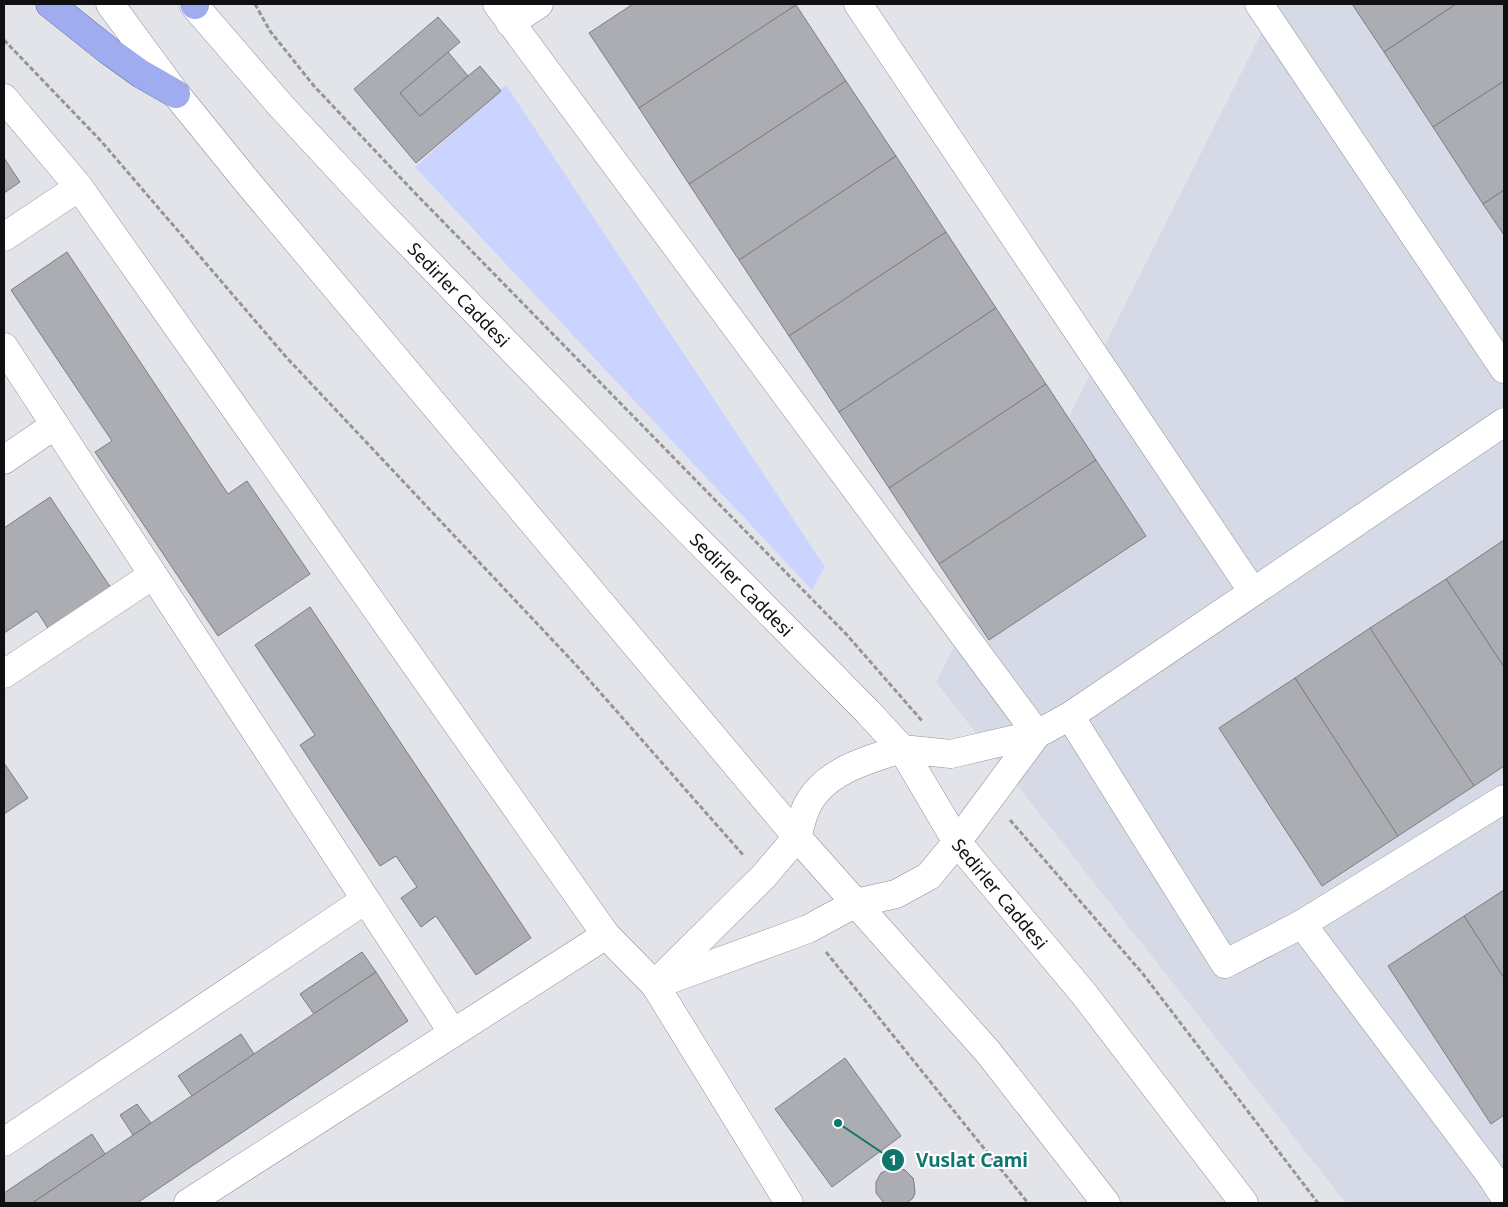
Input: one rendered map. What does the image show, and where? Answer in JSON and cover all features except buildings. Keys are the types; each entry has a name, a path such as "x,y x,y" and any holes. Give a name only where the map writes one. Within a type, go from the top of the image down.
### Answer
{"highway":[{"path":"50,4 141,74 176,94"}],"street":[{"path":"110,4 176,94 249,184 797,837 988,1052 1106,1203"},
{"name":"Sedirler Caddesi","path":"194,4 281,106 387,220 902,749 957,842 1084,994 1244,1203"},
{"path":"539,4 504,14 1037,734"},
{"path":"858,4 1253,592"},
{"path":"1259,4 1504,369"},
{"path":"4,98 79,187 606,935 654,985 790,1203"},
{"path":"4,237 79,187"},
{"path":"4,347 453,1033"},
{"path":"654,985 764,876 797,837 806,807 825,781 863,761 902,749 951,754 1037,734 1070,716 1504,422"},
{"path":"4,460 55,425"},
{"path":"4,674 152,574"},
{"path":"1070,716 1225,964 1302,924 1504,799"},
{"path":"654,985 808,929 856,904 896,894 929,876 957,842 1037,734"},
{"path":"4,1142 365,900"},
{"path":"1302,924 1497,1168 1504,1196"},
{"path":"188,1203 606,935"}],"path":[{"path":"4,40 101,141 287,358 576,665 736,849 764,876"},
{"path":"808,929 1028,1203"}],"shaded area":[{"path":"1276,4 1504,4 1504,1203 1346,1203 936,682"},
{"path":"506,85 825,567 812,590 415,167"}],"place":[{"name":"Vuslat Cami","path":"838,1123"}]}
